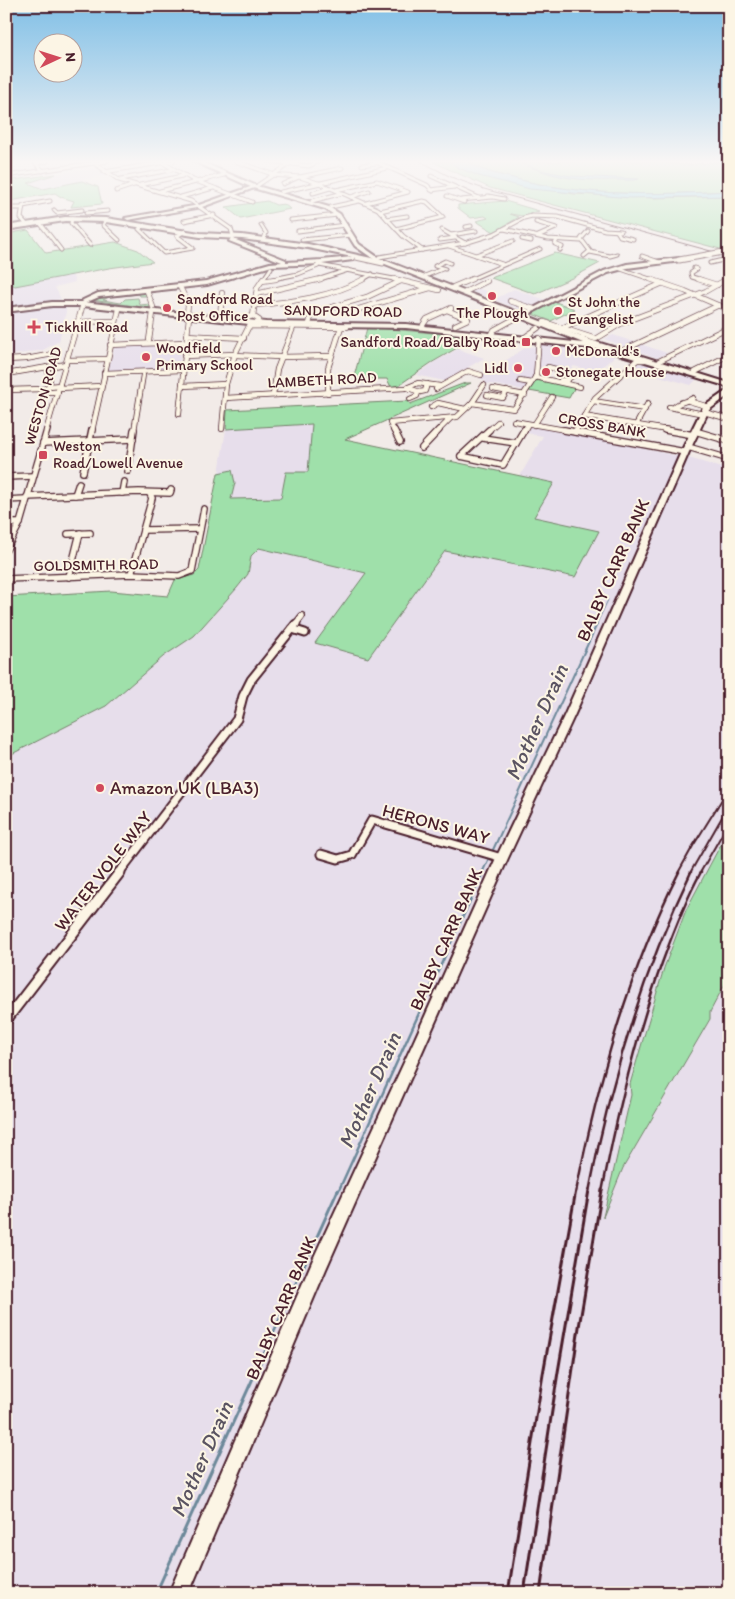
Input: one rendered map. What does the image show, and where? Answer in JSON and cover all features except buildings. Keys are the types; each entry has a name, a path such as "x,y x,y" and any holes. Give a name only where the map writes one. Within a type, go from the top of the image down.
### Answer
{"main road":[{"path":"351,236 356,246 381,261"},
{"path":"351,236 356,246 367,256 425,276 520,316 544,322 585,339 584,341 624,350 729,383"},
{"path":"381,261 379,259 520,316 598,339 612,347 645,360 729,383"},
{"path":"6,309 84,302"},
{"name":"SANDFORD ROAD","path":"84,302 119,309 154,310"},
{"name":"SANDFORD ROAD","path":"84,302 188,316 244,321 378,324 524,337 539,340"},
{"name":"SANDFORD ROAD","path":"188,316 220,317 244,321"},
{"name":"SANDFORD ROAD","path":"309,323 368,321 423,325 539,340 567,340 612,347"},
{"path":"423,325 445,330"},
{"path":"559,328 567,340 582,343 598,339"}],"street":[{"path":"50,236 62,250"},
{"path":"82,236 90,245"},
{"path":"115,236 119,240"},
{"path":"145,236 164,253 193,248 179,236"},
{"path":"218,236 232,238 283,262"},
{"path":"264,240 265,236"},
{"path":"301,236 304,243 319,248 335,250 354,257 381,261 422,250 465,243 486,236"},
{"path":"232,238 242,237 304,243 347,236"},
{"path":"405,236 422,250"},
{"path":"442,239 453,236 465,243"},
{"path":"531,241 524,239 536,236 556,242 562,247 560,250"},
{"path":"550,244 581,240 585,236"},
{"path":"620,236 634,239"},
{"path":"581,240 590,252"},
{"path":"476,255 514,241"},
{"path":"335,250 356,246"},
{"path":"448,246 502,264"},
{"path":"453,288 502,264 540,249"},
{"path":"491,334 494,330 606,272 618,268 729,251"},
{"path":"584,256 590,252 616,255"},
{"path":"262,281 298,274 318,264 367,256"},
{"path":"642,256 659,262"},
{"path":"425,276 443,269 435,266 445,261 450,263"},
{"path":"222,429 226,384 235,354 244,338 244,321 255,304 257,288 271,268 283,262"},
{"path":"84,302 98,296 180,287 213,281 265,265 283,262 318,264 372,274 439,290"},
{"path":"710,263 725,262"},
{"path":"265,265 271,268"},
{"path":"618,268 696,295 729,310"},
{"path":"694,268 697,269 691,273 692,278 717,285"},
{"path":"256,294 304,284 348,270"},
{"path":"255,304 275,304 309,297 362,281 372,274"},
{"path":"598,339 622,323 696,295 729,278"},
{"path":"309,323 312,313 367,297 401,281"},
{"path":"465,292 487,281"},
{"path":"559,328 663,283"},
{"path":"177,412 182,386 188,316 186,296 180,287"},
{"path":"359,309 393,298 410,296 430,288"},
{"path":"143,344 149,340 154,310 147,291"},
{"path":"220,317 223,303 222,293"},
{"path":"510,301 534,309"},
{"name":"WESTON ROAD","path":"6,550 20,523 84,302"},
{"path":"624,350 719,306"},
{"path":"423,325 428,319 453,307"},
{"path":"83,472 119,309"},
{"path":"447,310 468,319 455,326"},
{"path":"77,322 116,321"},
{"name":"SANDFORD ROAD","path":"244,321 293,328 362,327"},
{"path":"328,392 331,356 341,327"},
{"path":"658,361 729,327"},
{"path":"273,395 274,380 280,357 293,328"},
{"path":"524,337 538,328"},
{"path":"186,335 244,338"},
{"path":"149,340 155,343"},
{"path":"472,403 514,409 535,377 539,340"},
{"path":"110,345 186,342"},
{"path":"6,360 53,354"},
{"path":"184,356 235,354 280,357 331,356"},
{"path":"695,372 729,355"},
{"path":"42,356 50,378 47,388"},
{"path":"6,374 66,362 107,358"},
{"path":"576,432 592,401 637,360 645,360"},
{"path":"535,377 566,381 575,373 548,367"},
{"path":"104,373 183,370"},
{"path":"408,388 418,392 425,391 427,384 438,388 468,370 478,374 470,377"},
{"path":"137,372 144,375 150,372"},
{"path":"128,471 144,375"},
{"path":"535,377 580,387"},
{"path":"520,381 531,383"},
{"path":"182,386 226,384"},
{"name":"LAMBETH ROAD","path":"225,398 408,388 417,384 427,384"},
{"path":"400,442 390,423 457,417 472,403 484,384"},
{"path":"6,397 8,390 101,386"},
{"path":"493,389 526,393"},
{"path":"706,411 729,390"},
{"path":"487,395 503,398 507,391"},
{"path":"410,399 417,396 418,392"},
{"path":"498,422 483,438 461,456 503,465 516,443 552,397"},
{"path":"675,406 681,401 691,400 706,411"},
{"path":"592,401 645,409"},
{"path":"431,407 438,403 465,409"},
{"path":"636,425 648,403"},
{"path":"668,407 706,411 729,418"},
{"name":"BALBY CARR BANK","path":"179,1593 320,1263 706,411"},
{"path":"584,416 636,425 691,441 729,459"},
{"path":"422,448 450,418"},
{"name":"CROSS BANK","path":"514,421 576,432 691,441"},
{"path":"483,438 516,443"},
{"path":"43,443 133,439"},
{"path":"691,441 729,441"},
{"path":"6,477 33,476"},
{"path":"122,493 124,482"},
{"path":"75,495 79,483"},
{"path":"6,500 75,495 170,493 171,490"},
{"path":"131,574 152,498 150,494"},
{"path":"143,530 200,529 204,509"},
{"path":"6,523 20,523"},
{"name":"GOLDSMITH ROAD","path":"6,579 131,574 179,576 187,574 192,571 200,529"},
{"path":"69,577 80,533"},
{"path":"68,534 90,533"},
{"name":"WATER VOLE WAY","path":"6,1020 237,719 242,696 251,680 302,616"},
{"path":"292,629 305,632"},
{"name":"HERONS WAY","path":"321,854 338,859 352,855 372,820 502,858"}],"shaded area":[{"path":"72,274 75,282 55,287 61,299 6,308 6,281 15,286"},
{"path":"476,287 499,297 514,289 546,300 524,311 470,291"},
{"name":"Tickhill Road","path":"66,303 66,312 59,341 43,350 6,356 6,310"},
{"path":"613,335 667,353 657,358 604,339"},
{"name":"Woodfield Primary School","path":"181,344 179,369 108,371 115,346"},
{"path":"544,345 598,349 617,354 596,372 574,366 567,372 546,366 540,367 538,377 529,391 485,383 486,381 479,378 525,348"},
{"path":"458,349 484,358 445,381 416,375 436,361"},
{"path":"645,361 699,377 691,385 631,368 638,362"},
{"path":"313,424 308,472 281,498 231,499 235,483 232,470 219,473 226,429"},
{"path":"530,426 689,458 729,470 729,829 686,910 664,968 630,1084 631,1095 605,1212 623,1168 710,1019 710,1012 729,976 729,1593 6,1593 6,757 106,706 164,656 194,636 248,574 251,556 259,548 367,573 368,658 445,550 575,577 534,517 554,483 520,476 543,436 527,433"}],"green space":[{"path":"6,236 32,236 46,253 115,242 138,250 153,262 109,268 15,286 6,281"},
{"path":"670,236 729,236 729,249 724,250"},
{"path":"555,253 600,263 535,294 491,278"},
{"path":"144,293 147,296 140,296 139,294 109,297 103,300 121,303 125,299 138,298 140,305 150,304 150,308 91,300 103,296"},
{"path":"553,301 575,309 551,321 532,314"},
{"path":"367,328 476,337 431,363 399,385 391,387 387,379 359,379 355,373"},
{"path":"537,379 576,385 569,398 529,391"},
{"path":"465,383 471,383 345,439 554,483 534,517 599,531 575,577 445,551 368,658 315,643 366,573 259,548 251,556 248,574 194,636 164,656 106,706 6,757 6,597 111,591 168,596 175,580 194,575 199,570 218,473 232,470 235,483 231,499 281,498 286,472 308,472 312,424 226,429 227,410 408,401 410,404"},
{"path":"729,829 729,976 710,1012 710,1019 623,1168 603,1217 631,1095 630,1084 664,968 686,910"}],"waterway":[{"name":"Mother Drain","path":"596,625 608,600"},
{"name":"Mother Drain","path":"492,852 597,624"},
{"name":"Mother Drain","path":"482,873 490,856"},
{"name":"Mother Drain","path":"338,1192 483,872"},
{"name":"Mother Drain","path":"156,1593 338,1190"}],"railway":[{"path":"654,236 729,256"},
{"path":"678,873 729,788"},
{"path":"690,873 729,805"},
{"path":"700,873 729,822"},
{"path":"576,1192 594,1109 617,1028 644,949 679,872"},
{"path":"589,1192 607,1110 630,1029 657,949 691,872"},
{"path":"602,1192 620,1105 643,1019 675,929 701,872"},
{"path":"508,1593 543,1374 576,1190"},
{"path":"524,1593 558,1372 589,1190"},
{"path":"540,1593 579,1327 602,1190"}],"place":[{"name":"The Plough","path":"492,296"},
{"name":"Sandford Road Post Office","path":"167,308"},
{"name":"St John the Evangelist","path":"558,311"},
{"name":"Tickhill Road","path":"34,327"},
{"name":"Sandford Road/Balby Road","path":"526,342"},
{"name":"McDonald's","path":"556,351"},
{"name":"Woodfield Primary School","path":"146,357"},
{"name":"Lidl","path":"518,368"},
{"name":"Stonegate House","path":"546,372"},
{"name":"Weston Road/Lowell Avenue","path":"43,455"},
{"name":"Amazon UK (LBA3)","path":"100,788"}]}
